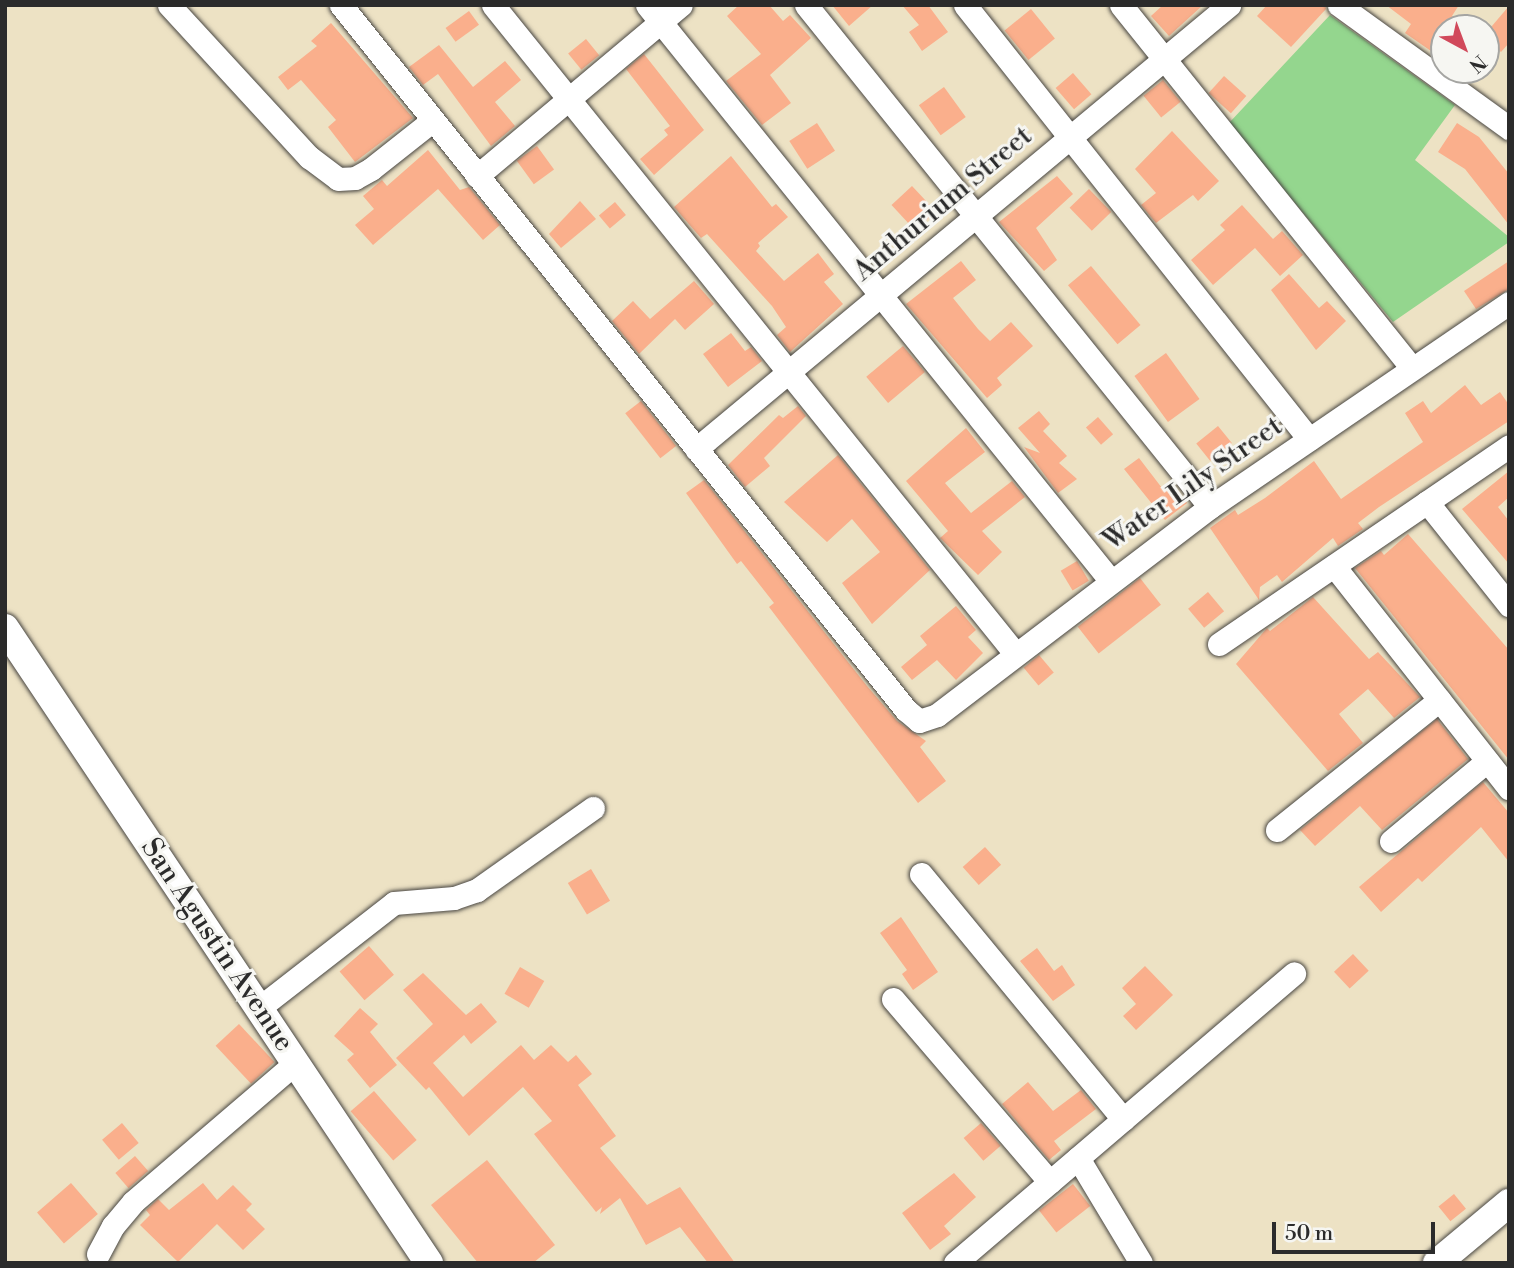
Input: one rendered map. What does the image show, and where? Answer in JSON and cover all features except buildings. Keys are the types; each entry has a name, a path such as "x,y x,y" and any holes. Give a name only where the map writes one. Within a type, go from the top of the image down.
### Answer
{"street":[{"path":"169,5 309,157 338,178 355,178 371,169 433,120"},
{"path":"341,5 696,449"},
{"path":"493,5 1014,652"},
{"path":"477,176 569,100 654,14 681,5"},
{"path":"806,5 1210,507"},
{"path":"965,5 1309,439"},
{"path":"1121,5 1412,368"},
{"name":"Anthurium Street","path":"696,449 1229,5"},
{"path":"1339,5 1509,128"},
{"path":"654,14 1110,580"},
{"name":"Water Lily Street","path":"696,449 906,710 919,721 937,715 1014,652 1210,507 1509,303"},
{"path":"1219,644 1509,446"},
{"path":"1427,502 1509,605"},
{"path":"1334,566 1509,788"},
{"name":"San Agustin Avenue","path":"5,628 429,1263"},
{"path":"1277,830 1439,700"},
{"path":"1391,841 1487,761"},
{"path":"259,1008 394,903 454,898 477,890 593,808"},
{"path":"921,874 1123,1119"},
{"path":"962,1261 1294,973"},
{"path":"893,999 1050,1182"},
{"path":"97,1254 113,1226 134,1202 295,1063"},
{"path":"1078,1158 1141,1263"},
{"path":"1453,1257 1509,1203"}],"green space":[{"path":"1330,15 1455,105 1415,160 1509,237 1509,242 1393,322 1229,123"}]}
